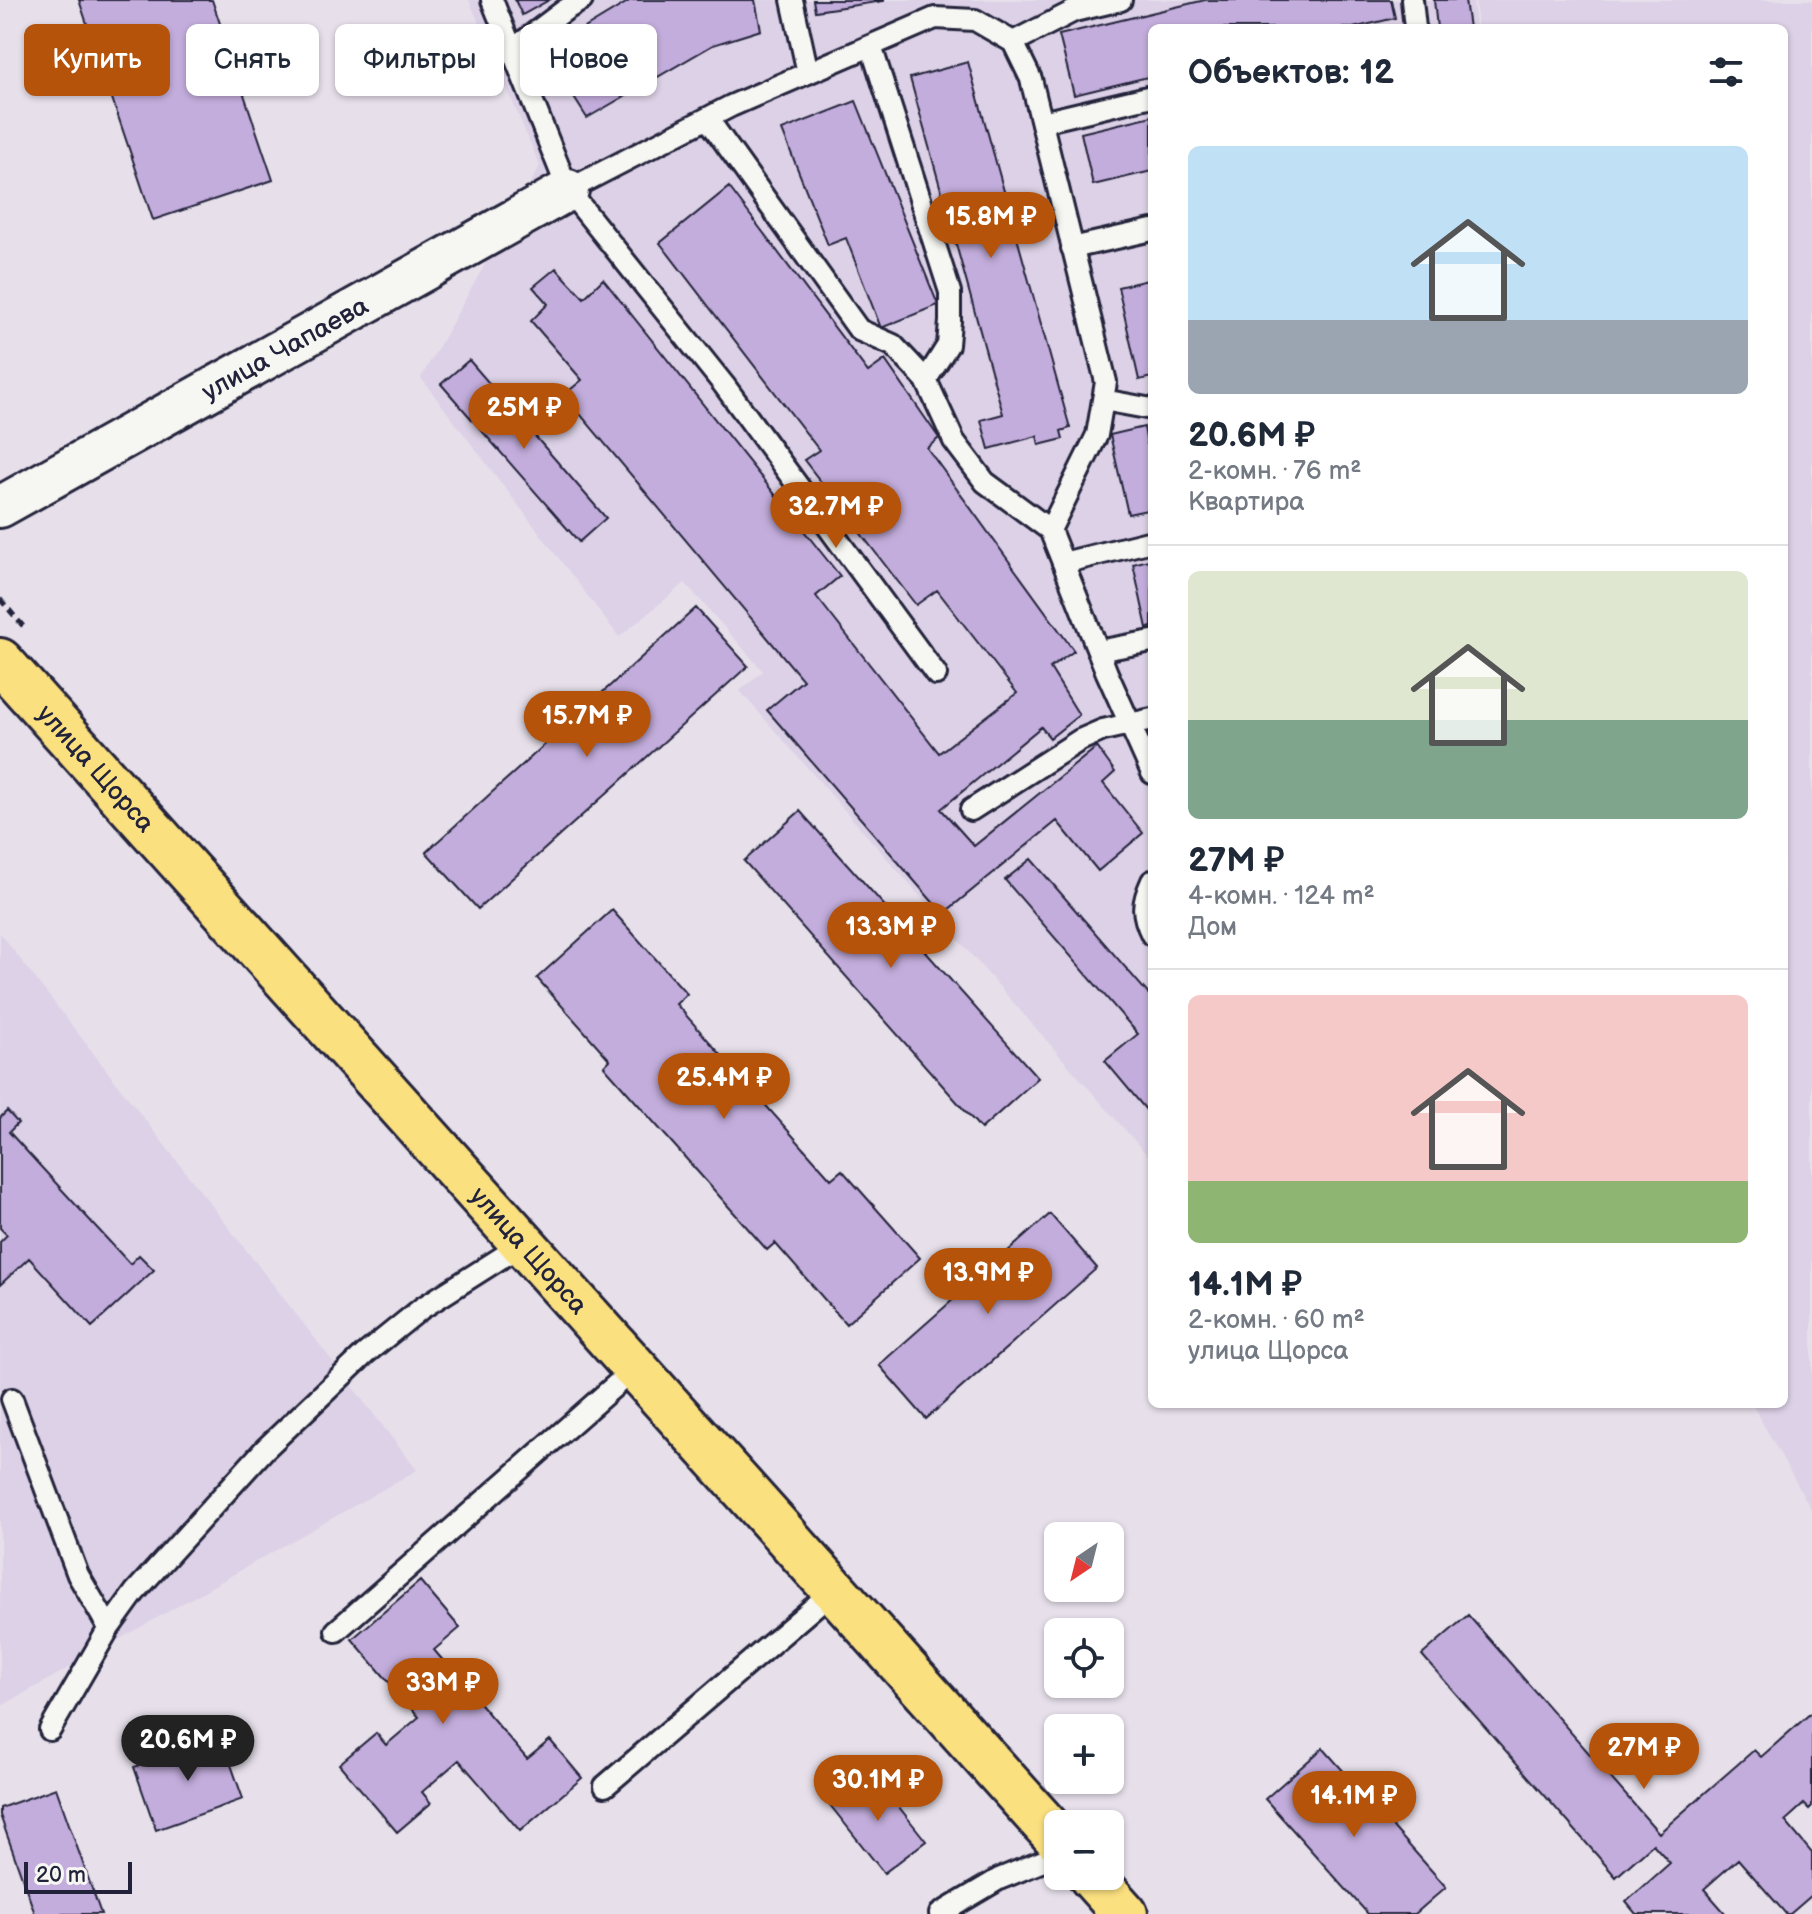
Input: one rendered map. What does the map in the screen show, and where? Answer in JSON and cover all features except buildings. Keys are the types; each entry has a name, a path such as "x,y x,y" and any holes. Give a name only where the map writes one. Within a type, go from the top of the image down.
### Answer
{"main road":[{"name":"улица Щорса","path":"0,661 1044,1823"},
{"path":"1104,1890 1125,1914"}],"street":[{"name":"улица Чапаева","path":"0,507 568,190"}],"lane":[{"path":"492,0 568,190 724,385 936,674"},
{"path":"512,50 582,0"},
{"path":"792,0 808,73"},
{"path":"1013,42 1074,11 1121,0"},
{"path":"1412,0 1415,24"},
{"path":"568,190 731,106 871,46 931,9 975,20 1013,42 1031,79 1106,382 1097,435 1050,530"},
{"path":"871,46 950,292 948,345 926,380"},
{"path":"1042,122 1148,97"},
{"path":"708,119 859,330 893,345 926,380 954,441 985,482 1050,530 1098,651 1148,764"},
{"path":"1072,248 1148,231"},
{"path":"1103,400 1148,408"},
{"path":"1063,563 1148,542"},
{"path":"1098,651 1148,642"},
{"path":"971,810 1080,740 1103,730 1148,720"},
{"path":"1148,890 1143,912 1148,925"},
{"path":"50,1730 109,1628 135,1592 265,1449 365,1354 422,1308 523,1244"},
{"path":"336,1631 635,1368"},
{"path":"12,1399 78,1575 109,1628"},
{"path":"605,1786 834,1590"},
{"path":"940,1914 999,1879 1044,1861"}],"shaded area":[{"path":"469,0 1473,0 1476,24 1148,24 1147,1155 740,691 763,671 685,583 619,637 421,378 540,166 504,82 504,24 479,24"},
{"path":"1475,0 1812,0 1812,1511 1754,1408 1788,1408 1788,24 1478,24"},
{"path":"0,933 417,1470 0,1707"}]}
